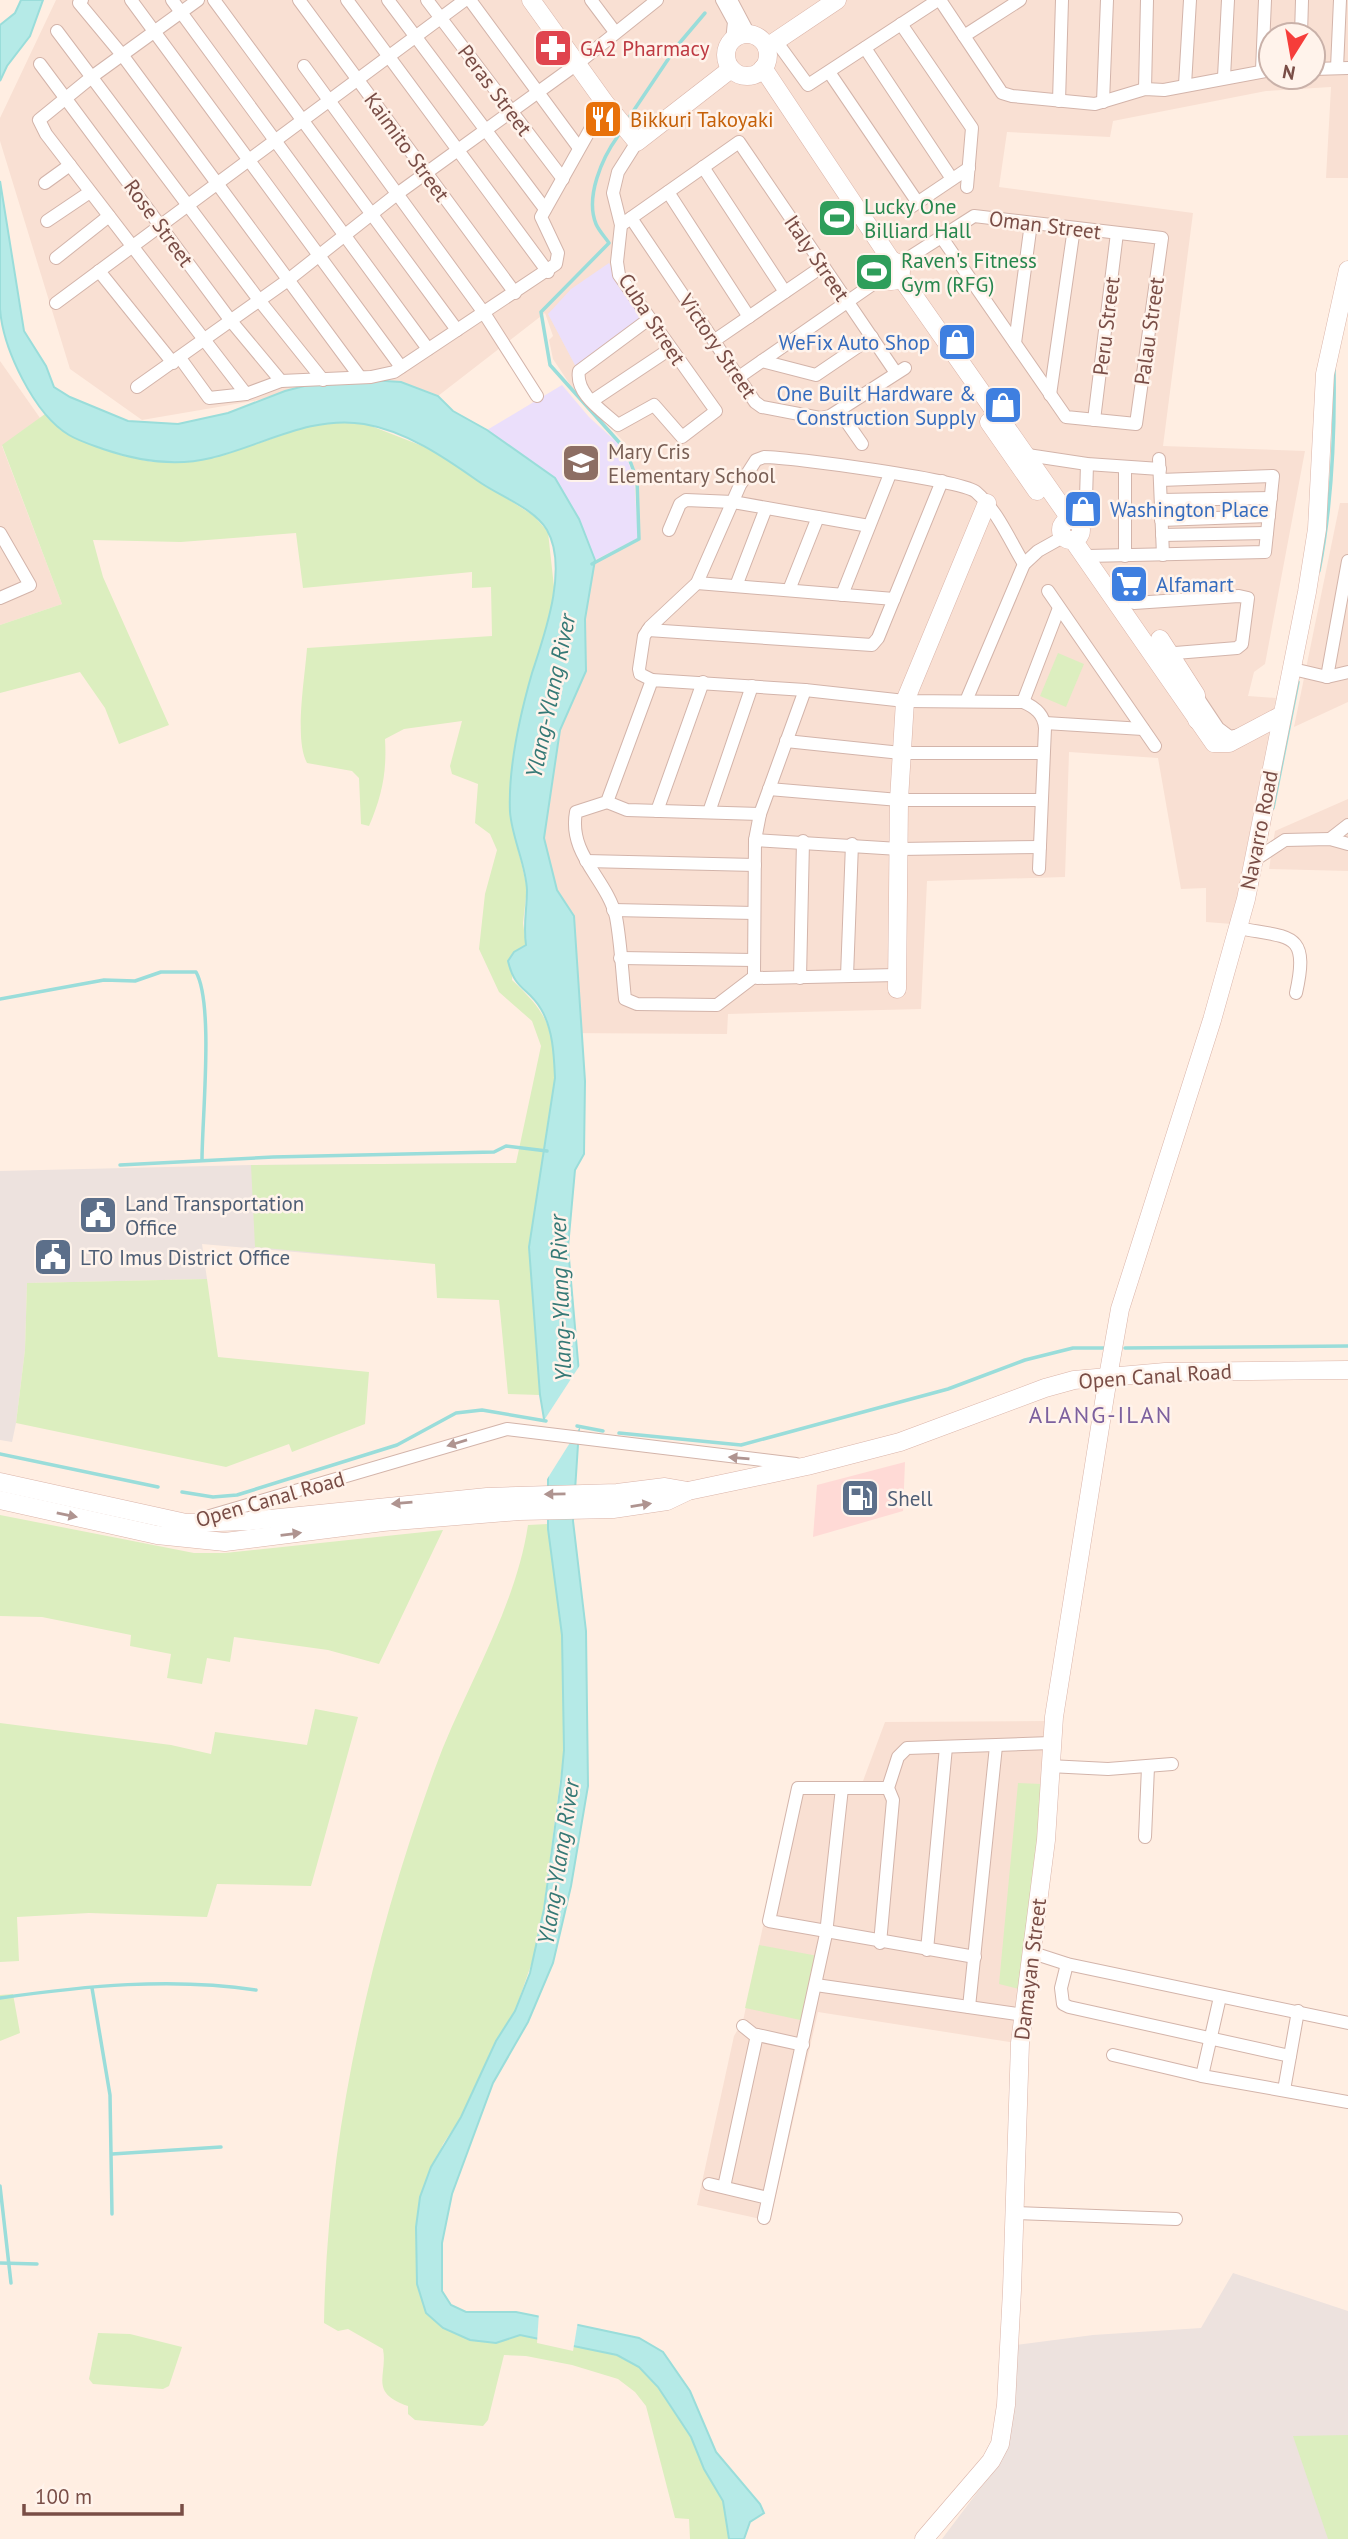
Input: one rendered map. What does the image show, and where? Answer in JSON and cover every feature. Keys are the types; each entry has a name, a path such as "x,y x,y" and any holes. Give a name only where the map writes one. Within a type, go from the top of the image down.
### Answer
{"street":[{"path":"82,0 79,3 123,56 360,377"},
{"path":"131,0 401,367"},
{"path":"172,0 428,349"},
{"path":"198,0 66,96 39,120 41,136 69,165 246,394"},
{"path":"214,0 457,330"},
{"name":"Kaimito Street","path":"299,0 515,293"},
{"path":"347,0 548,272"},
{"path":"388,0 545,209"},
{"name":"Peras Street","path":"428,0 563,179"},
{"path":"56,303 440,17 467,0 579,148"},
{"path":"531,0 605,103 638,142 731,69"},
{"path":"591,0 615,33"},
{"path":"137,387 288,280 397,194 578,64 615,33 639,5 657,0"},
{"path":"722,0 734,22 732,41 726,55 731,69 746,76 758,72 771,44 837,0"},
{"path":"732,41 749,34 771,44 808,85 939,0 1002,93 1095,104 1145,89 1185,85 1257,72"},
{"path":"964,36 1020,0"},
{"path":"1059,101 1062,0"},
{"path":"1103,102 1107,0"},
{"path":"1145,89 1147,0"},
{"path":"1185,85 1190,0"},
{"path":"1224,77 1228,0"},
{"path":"1265,0 1265,21"},
{"path":"1302,21 1303,0"},
{"path":"1340,0 1343,68"},
{"path":"734,3 749,34"},
{"path":"901,24 972,128 967,187"},
{"path":"57,31 259,300 323,380"},
{"path":"865,48 952,179"},
{"name":"Rose Street","path":"40,64 232,321 281,381"},
{"path":"304,66 484,313 537,396"},
{"path":"758,72 1070,531 1092,556 1218,727 1230,737 1247,734"},
{"path":"829,72 914,205 970,168"},
{"path":"99,271 209,398 246,394 281,381 384,374 401,367 548,272 558,261 559,255 541,223 545,209 605,103"},
{"name":"Cuba Street","path":"592,401 618,425 654,405 682,437 716,411 620,275 617,262 626,221 615,210 615,183 618,172 638,142"},
{"name":"Italy Street","path":"703,167 738,142 872,337 901,370 839,411"},
{"path":"45,183 69,165"},
{"path":"626,221 703,167 785,292"},
{"path":"47,221 90,192"},
{"path":"668,192 749,317"},
{"path":"56,258 109,216"},
{"name":"Oman Street","path":"739,377 974,216 1163,238"},
{"name":"Victory Street","path":"626,221 762,407 820,418 839,411"},
{"path":"1015,343 1031,223"},
{"path":"1050,395 1073,228"},
{"name":"Peru Street","path":"1094,420 1117,233"},
{"path":"942,238 1066,417 1094,420"},
{"name":"Palau Street","path":"1094,420 1136,424 1163,238"},
{"path":"715,340 823,266"},
{"name":"Navarro Road","path":"1108,1377 1120,1309 1244,929 1260,856 1282,715 1298,670 1317,529 1325,374 1348,270"},
{"path":"649,319 579,371 579,382 592,401 670,349"},
{"path":"762,361 816,375 872,337"},
{"path":"839,411 862,444"},
{"path":"1019,454 1087,464 1273,476 1265,552 1092,556"},
{"path":"1024,564 987,503 973,490 942,481 764,457 756,460 733,502 697,583 648,630 639,669 644,677 652,680 805,690 905,701 1023,702 1038,710 1045,723 1039,869"},
{"path":"1086,499 1087,464"},
{"path":"1125,467 1125,556"},
{"path":"1160,469 1163,555"},
{"path":"842,594 890,474"},
{"path":"648,630 864,647 875,644 942,481"},
{"path":"1161,500 1270,498"},
{"path":"668,530 680,504 685,500 733,502 869,526"},
{"path":"755,976 760,979 847,976 897,982 899,800 905,701 987,503"},
{"path":"736,586 766,508"},
{"path":"1161,520 1269,516"},
{"path":"789,590 818,517"},
{"path":"966,701 1024,564 1038,551 1070,531"},
{"path":"0,533 30,585 0,598"},
{"path":"1162,535 1267,533"},
{"path":"1327,677 1348,561"},
{"path":"697,583 894,599"},
{"path":"1116,588 1135,603 1198,722 1214,743 1229,743 1282,715"},
{"path":"1048,590 1155,746"},
{"path":"1135,603 1239,596 1248,598 1242,644 1237,648 1163,654"},
{"path":"1023,702 1059,608"},
{"path":"1298,670 1327,677 1348,672"},
{"path":"607,802 652,680"},
{"path":"657,811 703,682"},
{"path":"709,813 752,686"},
{"path":"755,976 755,840 760,814 805,690"},
{"path":"1196,695 1198,722"},
{"path":"1045,723 1143,729"},
{"path":"786,741 901,753 1043,753"},
{"path":"769,789 899,800 1041,800"},
{"path":"755,976 717,1005 636,1004 625,999 613,909 574,837 576,812 607,802 627,810 760,814"},
{"path":"1330,839 1348,825"},
{"path":"1260,856 1285,840 1330,839 1348,844"},
{"path":"755,840 899,849 1040,847"},
{"path":"800,978 803,841"},
{"path":"847,976 852,844"},
{"path":"586,861 755,865"},
{"path":"613,909 754,913"},
{"path":"1244,929 1288,939 1299,947 1303,962 1296,993"},
{"path":"620,958 754,960"},
{"name":"Open Canal Road","path":"186,1523 249,1521 378,1505 667,1501 688,1491 807,1466 900,1442 1058,1384 1165,1372 1348,1370"},
{"name":"Damayan Street","path":"924,2539 991,2461 1000,2444 1006,2405 1015,2137 1024,2015 1046,1840 1051,1743 1108,1377"},
{"name":"Open Canal Road","path":"186,1523 481,1436 523,1430 807,1466"},
{"path":"0,1482 186,1523"},
{"name":"Open Canal Road","path":"0,1500 157,1535 225,1542 519,1503"},
{"path":"880,1943 892,1800 888,1788 898,1756 907,1748 1051,1743"},
{"path":"969,2007 996,1746"},
{"path":"927,1950 946,1747"},
{"path":"1049,1766 1090,1769 1172,1764"},
{"path":"1145,1837 1148,1767"},
{"path":"888,1788 798,1788 769,1922 826,1934 975,1957"},
{"path":"764,2218 826,1934 842,1788"},
{"path":"1033,1953 1068,1964 1348,2023"},
{"path":"1068,1964 1061,1988 1063,2004 1290,2056"},
{"path":"816,1985 1024,2015"},
{"path":"1202,2076 1220,1997"},
{"path":"1284,2090 1298,2011"},
{"path":"743,2026 757,2035 803,2045"},
{"path":"724,2187 757,2035"},
{"path":"1113,2055 1202,2076 1348,2102"},
{"path":"709,2184 768,2198"},
{"path":"1014,2213 1176,2219"}],"shaded area":[{"path":"56,0 1348,0 1348,178 1326,178 1331,87 1327,87 1327,21 1257,21 1257,91 1266,91 1113,121 1110,137 1007,132 999,187 1193,213 1163,446 1305,451 1265,664 1254,672 1248,696 1276,698 1232,924 1206,922 1206,888 1181,889 1158,758 1069,752 1065,877 927,881 921,1009 728,1014 727,1034 559,1033 532,853 575,573 639,539 637,480 626,450 629,447 575,392 553,359 549,340 553,336 545,313 438,396 384,378 312,383 264,399 142,420 70,369 0,141 0,118"},
{"path":"609,263 644,316 576,367 548,314 571,289"},
{"path":"0,361 40,418 2,446 62,604 0,625"},
{"name":"Mary Cris Elementary School","path":"562,385 589,417 623,448 634,478 638,538 595,560 579,519 555,478 487,430"},
{"path":"1340,503 1348,503 1348,702 1294,727"},
{"path":"1348,799 1348,871 1269,869 1275,831"},
{"path":"516,1163 388,1260 202,1244 207,1279 27,1283 25,1350 16,1423 12,1442 0,1440 0,1171 251,1165"},
{"name":"Shell","path":"905,1462 903,1511 813,1537 817,1485"},
{"path":"1047,1721 1016,2043 818,2012 770,2221 697,2205 734,2036 743,2021 793,1784 863,1781 885,1722"},
{"path":"1233,2273 1348,2311 1348,2539 942,2539 1003,2458 1008,2346 1093,2335 1201,2328"}],"green space":[{"path":"45,414 68,435 120,455 152,462 224,455 321,422 366,424 430,449 534,516 548,532 554,587 551,614 524,708 511,790 510,814 527,888 523,923 526,945 514,952 512,980 534,1003 547,1023 553,1046 555,1078 529,1247 540,1395 508,1394 499,1300 437,1298 435,1264 255,1247 251,1165 516,1163 541,1046 532,1021 499,992 479,949 485,894 497,850 490,834 475,823 478,784 452,774 450,766 462,721 404,729 385,739 383,784 369,826 361,824 359,778 352,771 307,763 301,739 307,648 492,636 491,587 472,588 472,572 303,588 296,533 181,542 93,540 103,577 169,725 119,744 105,708 80,672 0,693 0,625 62,604 2,445"},
{"path":"1058,653 1084,664 1066,707 1040,696"},
{"path":"207,1279 218,1357 369,1372 365,1424 292,1452 289,1444 226,1467 16,1423 25,1350 27,1283"},
{"path":"0,1515 194,1553 225,1553 443,1530 379,1664 328,1650 234,1637 230,1662 207,1658 202,1684 167,1678 171,1654 130,1646 131,1635 42,1617 0,1616"},
{"path":"548,1524 562,1635 564,1750 539,1942 515,2011 496,2041 461,2117 443,2144 420,2197 416,2227 419,2254 470,2340 496,2343 520,2335 617,2355 639,2367 658,2387 691,2437 704,2469 723,2501 729,2539 690,2539 689,2519 675,2518 646,2406 635,2392 618,2379 572,2365 526,2356 504,2355 488,2420 483,2426 415,2420 408,2414 408,2406 396,2401 384,2389 383,2349 348,2329 338,2331 324,2323 333,2183 343,2113 356,2043 390,1905 434,1771 512,1589 528,1525"},
{"path":"315,1709 358,1717 311,1886 217,1884 207,1917 89,1913 17,1917 19,1961 0,1962 0,1723 171,1745 211,1754 215,1732 307,1745"},
{"path":"1018,1783 1042,1784 1040,1841 1023,1990 999,1984"},
{"path":"759,1945 818,1956 805,2021 745,2008"},
{"path":"13,1994 20,2033 0,2041 0,1995"},
{"path":"98,2333 130,2334 182,2347 169,2386 163,2389 93,2384 89,2379"},
{"path":"1348,2435 1348,2539 1328,2539 1293,2436"}],"water":[{"path":"21,0 43,0 30,36 7,66 0,81 0,25 15,13"},
{"name":"Ylang-Ylang River","path":"0,181 24,331 46,366 54,387 70,397 128,421 178,424 228,413 285,391 312,384 370,380 401,382 438,396 453,411 487,430 555,478 579,519 595,560 585,619 586,671 560,730 544,838 557,890 574,916 585,1081 584,1154 575,1170 568,1247 579,1373 580,1414 573,1521 586,1631 588,1786 571,1886 553,1963 528,2022 493,2083 452,2194 442,2243 442,2291 451,2305 466,2312 516,2312 536,2316 639,2338 663,2352 690,2391 716,2452 760,2504 764,2513 750,2522 744,2539 729,2539 723,2501 704,2469 691,2437 658,2387 639,2367 617,2355 520,2335 496,2343 470,2340 443,2328 426,2313 417,2284 416,2227 420,2197 431,2167 461,2117 496,2041 515,2011 530,1973 544,1909 564,1750 562,1635 548,1529 548,1443 540,1395 529,1247 555,1078 554,1060 545,1017 536,1002 514,978 508,961 514,952 526,945 527,890 511,822 511,778 523,706 552,602 556,563 553,546 547,530 534,515 424,446 380,427 344,422 324,424 286,433 230,453 183,462 129,457 69,435 44,412 22,379 2,325"}],"pier":[{"path":"582,1362 583,1422 544,1484 541,1425"},
{"path":"539,2312 578,2321 573,2351 537,2343"}],"waterway":[{"path":"630,116 677,46 705,13"},
{"path":"592,564 639,539 637,480 626,450 550,365 541,312 609,243 596,224 593,213 594,190 601,166 618,136"},
{"path":"1319,571 1332,471 1334,370"},
{"path":"1273,808 1298,682"},
{"path":"0,999 104,980 135,981 161,972 196,972 205,1009 206,1034 202,1160"},
{"path":"120,1165 273,1157 494,1152 506,1146 547,1151"},
{"path":"1125,1348 1348,1346"},
{"path":"619,1433 741,1445 948,1389 1025,1360 1073,1348 1106,1348"},
{"path":"182,1492 213,1497 237,1495 397,1445 456,1413 482,1410 546,1421"},
{"path":"577,1426 603,1431"},
{"path":"0,1454 158,1487"},
{"path":"0,1998 128,1985 192,1984 256,1990"},
{"path":"92,1988 110,2095 112,2214"},
{"path":"112,2154 221,2147"},
{"path":"0,2186 11,2283"},
{"path":"0,2263 37,2264"}],"place":[{"name":"GA2 Pharmacy","path":"553,48"},
{"name":"Bikkuri Takoyaki","path":"603,119"},
{"name":"Lucky One Billiard Hall","path":"837,218"},
{"name":"Raven's Fitness Gym (RFG)","path":"874,272"},
{"name":"WeFix Auto Shop","path":"957,342"},
{"name":"One Built Hardware & Construction Supply","path":"1003,405"},
{"name":"Mary Cris Elementary School","path":"581,463"},
{"name":"Washington Place","path":"1083,509"},
{"name":"Alfamart","path":"1129,584"},
{"name":"Land Transportation Office","path":"98,1215"},
{"name":"LTO Imus District Office","path":"53,1257"},
{"name":"Shell","path":"860,1498"}],"district":[{"name":"ALANG-ILAN","path":"1101,1414"}]}
